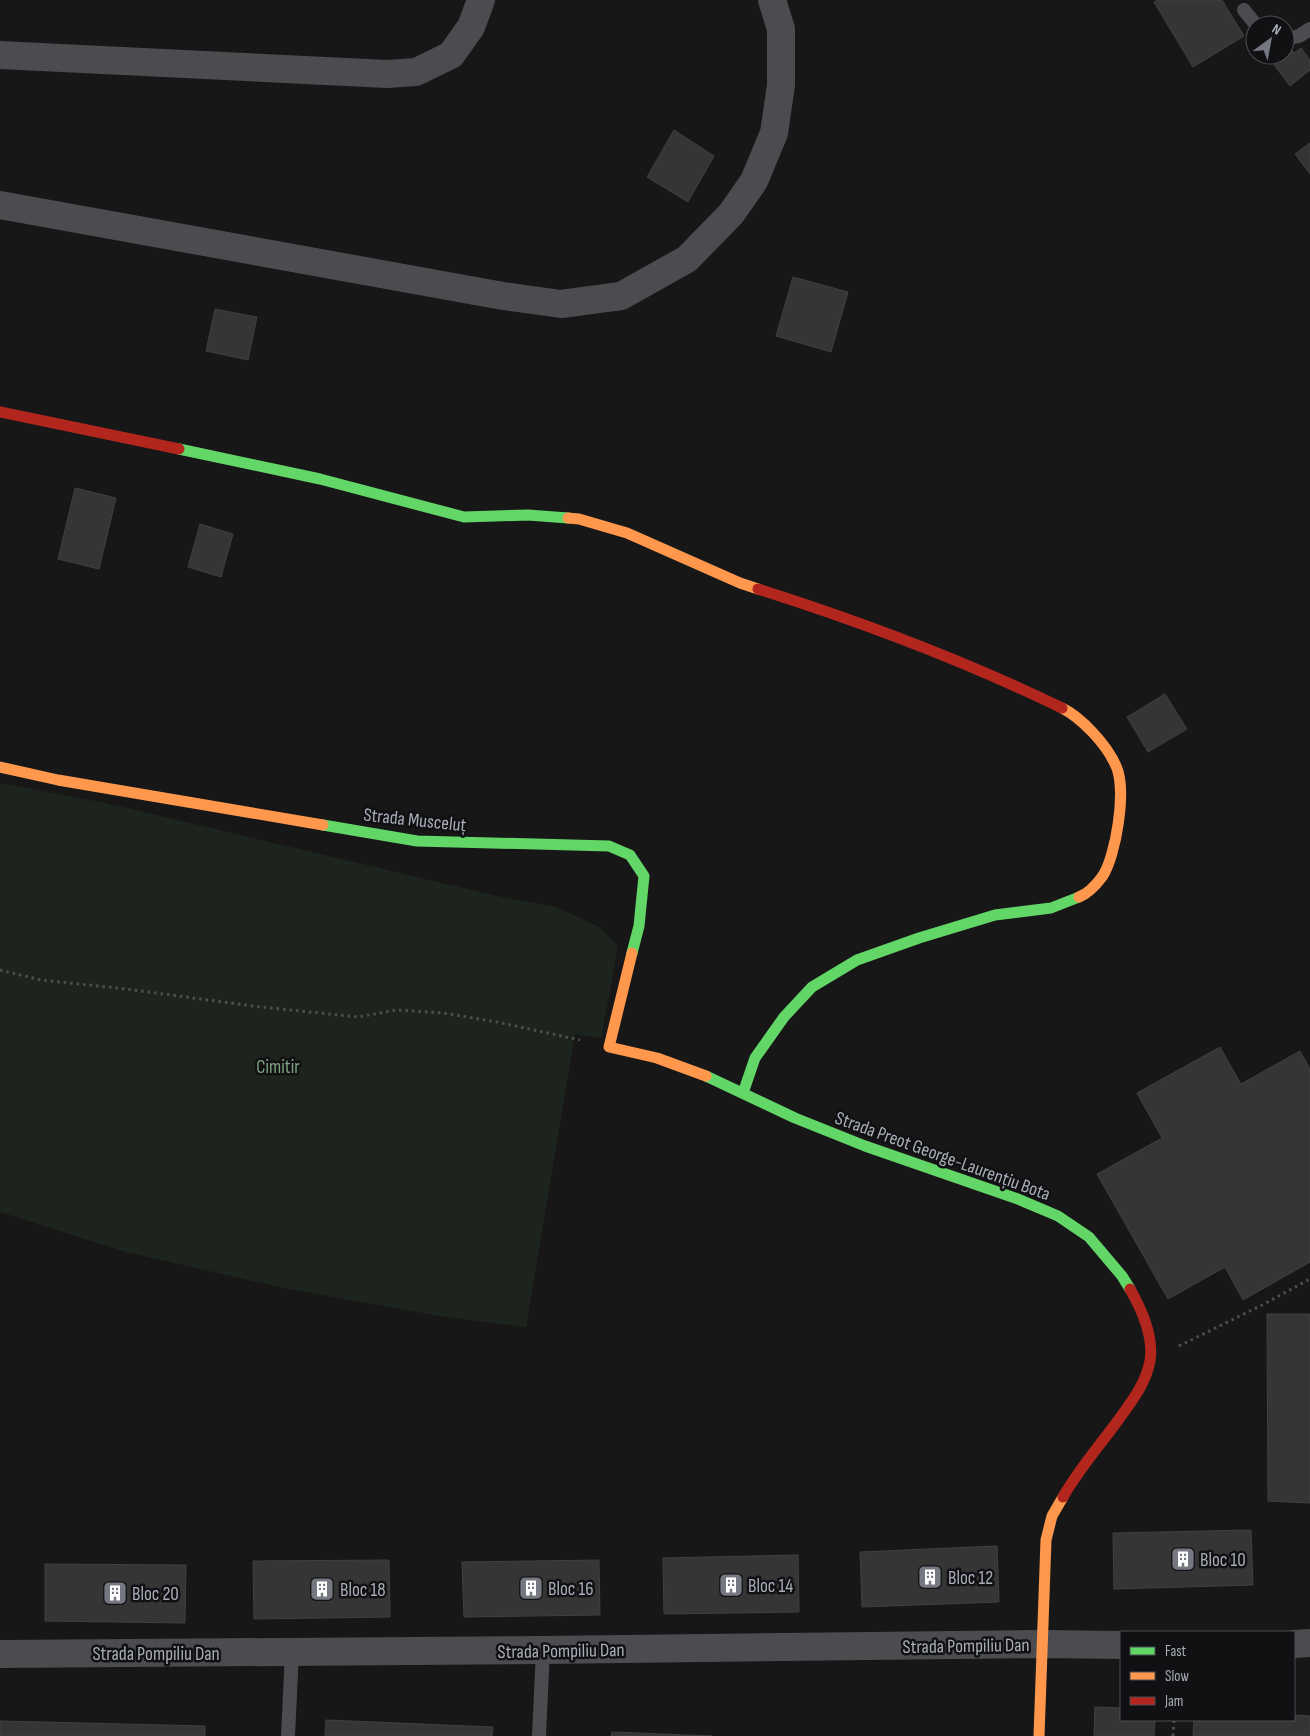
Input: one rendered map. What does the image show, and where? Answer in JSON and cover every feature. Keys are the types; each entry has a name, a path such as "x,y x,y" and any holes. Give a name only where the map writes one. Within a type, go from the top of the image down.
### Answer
{"street":[{"path":"0,55 387,74 416,72 451,54 471,27 482,0"},
{"path":"0,205 503,296 562,304 621,296 687,259 731,214 754,181 774,133 780,86 781,29 772,0"},
{"path":"0,412 320,479 464,517 528,515 580,519 627,533 740,583 822,609 920,644 1008,682 1065,710 1098,737 1117,767 1121,800 1115,844 1102,878 1084,895 1051,908 996,915 919,938 857,960 820,982 812,987 784,1017 755,1058 743,1093"},
{"name":"Strada Musceluț","path":"0,767 58,780 417,841 609,846 630,855 644,876 639,926 609,1047"},
{"name":"Strada Preot George-Laurențiu Bota","path":"609,1047 657,1058 708,1077 795,1118 865,1146 1018,1199 1058,1216 1089,1237 1122,1276 1138,1303 1149,1334 1150,1360 1144,1381 1132,1401 1067,1490 1052,1516 1046,1540 1040,1736"},
{"path":"1295,1644 1310,1643"},
{"name":"Strada Pompiliu Dan","path":"0,1654 1043,1644 1120,1645"}],"lane":[{"path":"1244,10 1248,15"},
{"path":"1295,37 1310,29"},
{"path":"539,1736 543,1650"},
{"path":"288,1736 292,1652"}],"path":[{"path":"0,970 41,980 358,1017 396,1010 443,1013 497,1022 609,1047"},
{"path":"1150,1360 1262,1305 1310,1279"},
{"path":"1173,1736 1174,1721"}],"green space":[{"name":"Cimitir","path":"0,783 106,803 497,896 556,907 600,927 618,947 601,1038 575,1034 526,1327 439,1316 283,1288 126,1252 0,1212"}],"building":[{"path":"1158,0 1222,0 1244,36 1193,67 1154,2"},
{"path":"1301,48 1310,60 1310,70 1290,86 1274,65 1295,65 1295,52"},
{"path":"674,130 714,156 688,202 647,177"},
{"path":"1310,143 1310,174 1295,154"},
{"path":"793,277 848,292 831,352 776,336"},
{"path":"215,309 257,317 248,360 206,351"},
{"path":"75,488 116,498 99,569 58,559"},
{"path":"200,524 233,534 221,577 188,567"},
{"path":"1165,694 1187,729 1148,752 1127,717"},
{"path":"1220,1047 1241,1084 1300,1051 1310,1069 1310,1262 1243,1300 1225,1267 1168,1299 1097,1174 1162,1138 1137,1093"},
{"path":"1267,1314 1310,1314 1310,1503 1268,1501"},
{"name":"Bloc 10","path":"1251,1530 1253,1585 1114,1589 1113,1533"},
{"name":"Bloc 12","path":"997,1546 999,1602 862,1607 860,1552"},
{"name":"Bloc 14","path":"798,1555 799,1612 664,1614 663,1558"},
{"name":"Bloc 18","path":"389,1560 390,1617 254,1619 253,1561"},
{"name":"Bloc 16","path":"599,1560 600,1615 464,1617 462,1562"},
{"name":"Bloc 20","path":"45,1564 186,1565 185,1623 45,1621"},
{"path":"1095,1707 1120,1708 1120,1721 1155,1721 1154,1736 1094,1736"},
{"path":"1295,1715 1310,1716 1310,1736 1193,1736 1194,1721 1295,1721"},
{"path":"326,1720 493,1727 492,1736 325,1736"},
{"path":"0,1721 205,1726 205,1736 0,1736"},
{"path":"612,1732 712,1736 611,1736"}],"traffic: fast":[{"path":"179,449 320,479 464,517 528,515 568,518"},
{"path":"323,825 417,841 609,846 630,855 644,876 639,926 632,953"},
{"path":"743,1093 755,1058 784,1017 812,987 857,960 919,938 995,915 1051,908 1079,897"},
{"path":"706,1076 795,1118 865,1146 1018,1199 1058,1216 1089,1237 1122,1276 1130,1289"}],"traffic: slow":[{"path":"568,518 579,519 627,533 740,583 758,589"},
{"path":"1062,708 1086,725 1107,749 1116,766 1119,777 1120,806 1112,854 1102,877 1085,894 1079,897"},
{"path":"0,767 58,780 323,825"},
{"path":"632,953 609,1047 657,1058 706,1076"},
{"path":"1039,1736 1046,1540 1052,1516 1063,1497"}],"traffic: jam":[{"path":"0,412 179,449"},
{"path":"758,589 912,643 1025,690 1062,708"},
{"path":"1063,1497 1133,1399 1148,1369 1151,1352 1149,1333 1143,1315 1130,1289"}],"place":[{"name":"Bloc 10","path":"1183,1559"},
{"name":"Bloc 12","path":"930,1577"},
{"name":"Bloc 14","path":"731,1585"},
{"name":"Bloc 16","path":"531,1588"},
{"name":"Bloc 18","path":"322,1589"},
{"name":"Bloc 20","path":"115,1593"}]}
